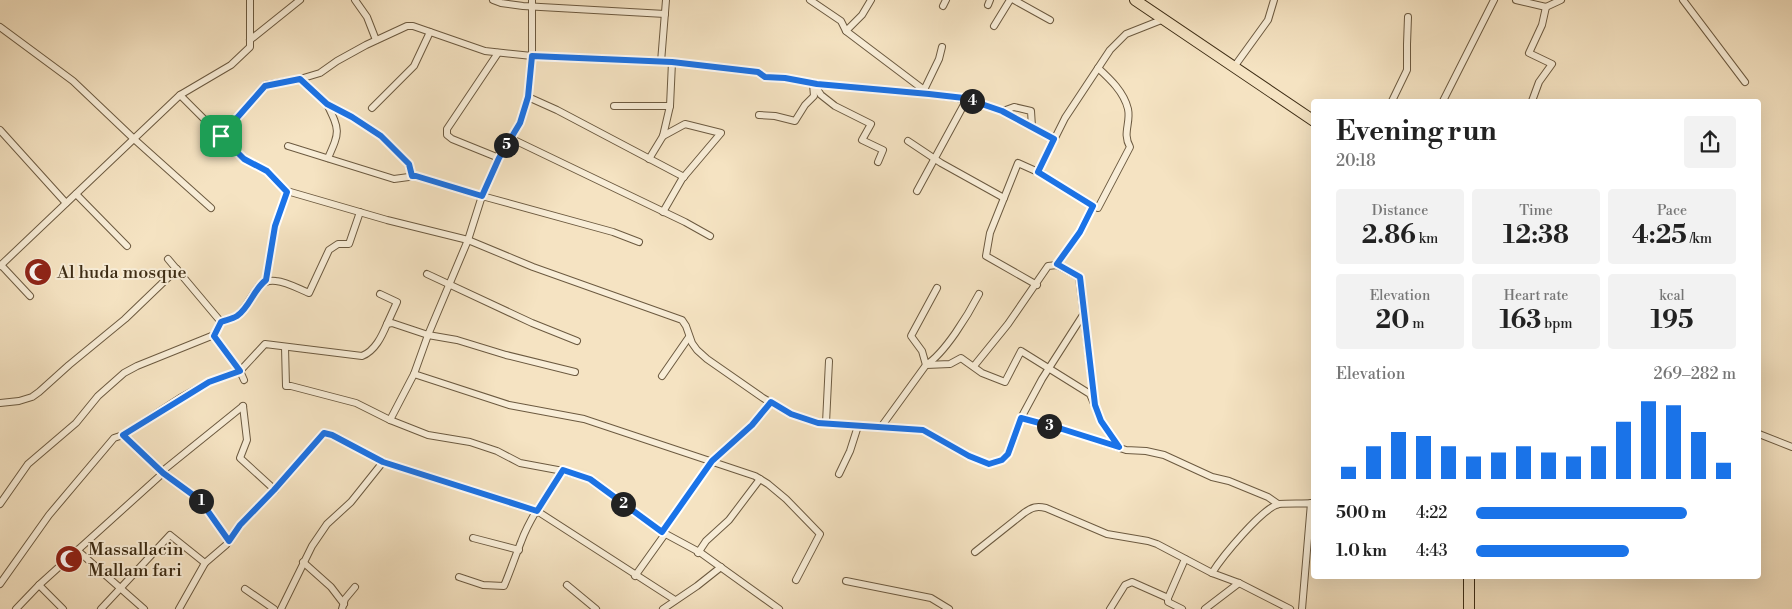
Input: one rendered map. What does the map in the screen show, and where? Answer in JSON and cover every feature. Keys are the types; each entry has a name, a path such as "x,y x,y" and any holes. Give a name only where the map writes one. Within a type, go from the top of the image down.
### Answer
{"main road":[{"path":"1135,0 1311,119"},
{"path":"1468,609 1469,579"}],"street":[{"path":"30,296 0,265 180,95 231,65 250,47 250,0"},
{"path":"250,40 300,0"},
{"path":"355,0 367,17 376,40"},
{"path":"493,0 502,3 532,3 664,14"},
{"path":"661,62 666,0"},
{"path":"810,0 842,21 846,31 926,92"},
{"path":"846,31 862,15 871,0"},
{"path":"994,26 1010,0"},
{"path":"1014,0 1050,20"},
{"path":"1234,67 1268,20 1274,0"},
{"path":"1443,99 1494,0"},
{"path":"1516,0 1546,7 1561,0"},
{"path":"1682,0 1744,82"},
{"path":"390,420 414,374 428,335 468,240 482,196 499,158 520,123 528,97 532,56 532,3"},
{"path":"1533,99 1539,82 1552,64 1529,53 1542,25 1546,7"},
{"path":"1393,99 1407,70 1408,17"},
{"path":"1038,172 1065,118 1110,50 1126,34 1164,19"},
{"path":"221,136 265,86 320,73 336,61 376,40 407,26 413,26 485,51 498,53 672,62 758,72 765,77 813,83 926,92 966,99 1002,111 1054,139"},
{"path":"0,27 74,81 134,139 211,208"},
{"path":"372,108 414,66 430,32"},
{"path":"926,92 942,47"},
{"path":"498,53 447,129 447,135 452,139 499,158"},
{"path":"649,158 663,136 670,106 672,62"},
{"path":"1037,285 986,256 990,233 1018,163 1038,172 1098,208 1130,147 1126,140 1128,110 1121,93 1098,68"},
{"path":"300,79 327,104 352,117 381,136 409,164 412,176"},
{"path":"759,115 775,116 796,121 805,105 814,96 813,83"},
{"path":"813,83 821,95 835,106 871,124 862,140 884,150 878,162"},
{"path":"180,95 244,159 267,171 287,192 468,240 533,267 682,320 697,350 707,359 791,414 818,423 923,430 969,456 989,464 1002,460 1008,454 1021,418 1084,314"},
{"path":"528,97 557,110 684,177"},
{"path":"917,190 966,99"},
{"path":"327,104 338,126 338,136 328,158"},
{"path":"614,106 670,106"},
{"path":"1002,111 1014,107 1031,111 1032,127"},
{"path":"663,136 684,124 721,133 684,177 663,212"},
{"path":"0,130 66,203"},
{"path":"510,138 710,236"},
{"path":"908,141 935,159 1004,198"},
{"path":"288,146 394,179 416,176 613,232 640,242"},
{"path":"266,280 275,226 287,192"},
{"path":"76,194 127,246"},
{"path":"974,366 1037,285 1048,266 1057,264 1080,232 1093,206"},
{"path":"0,504 28,464 76,423 98,396 124,373 214,336 221,322 236,316 250,301 258,286 266,280 278,281 309,293 330,250 338,244 349,244 360,212"},
{"path":"168,259 221,322"},
{"path":"1057,264 1080,277 1095,405"},
{"path":"0,403 19,401 32,397 39,392 125,319 177,269"},
{"path":"427,274 532,323 578,340"},
{"path":"926,365 922,351 911,336 937,288"},
{"path":"0,584 49,515 114,438 123,435 209,382 240,371 265,344 362,356 367,355 382,337 397,302 380,294"},
{"path":"881,427 926,365 938,357 971,311 980,294"},
{"path":"387,324 392,323 428,335 457,340 506,355 575,372"},
{"path":"214,336 240,371 244,380"},
{"path":"662,376 689,336"},
{"path":"285,346 286,386 356,403 390,420 428,435 470,442 497,451 520,463 563,470 590,479 663,533 690,546 779,609"},
{"path":"926,365 950,364 962,358 982,373 1005,382 1021,351 1090,394 1101,421 1119,447"},
{"path":"826,423 829,361"},
{"path":"414,374 509,405 584,419 712,461 760,479 786,499 820,534 796,580"},
{"path":"636,576 712,461 752,425 771,402"},
{"path":"16,609 39,585 163,473 165,469 243,406 247,440 240,458 274,490"},
{"path":"1021,418 1119,447 1164,455 1212,477 1229,480 1278,504 1311,503"},
{"path":"839,474 850,451 858,426"},
{"path":"179,609 205,562 229,541 240,525 274,490 324,433 332,435 383,462 537,511 675,600"},
{"path":"123,435 163,473 200,500 229,541"},
{"path":"1761,435 1792,447"},
{"path":"281,609 312,546 327,524 351,502 383,462"},
{"path":"459,577 484,585 504,586 519,550 520,543 537,511 563,470"},
{"path":"698,553 706,541 729,520 760,479"},
{"path":"1212,573 1246,531 1278,504"},
{"path":"975,552 1024,513 1031,508 1039,506 1107,534 1157,544 1212,573 1290,609"},
{"path":"1302,609 1311,514"},
{"path":"101,609 120,586 170,535 205,562"},
{"path":"473,538 519,550"},
{"path":"77,550 144,609"},
{"path":"1182,609 1168,602 1168,598 1185,559"},
{"path":"304,562 331,587 343,606"},
{"path":"664,609 721,567"},
{"path":"846,581 931,598 949,609"},
{"path":"1110,609 1125,585 1132,582 1168,598"},
{"path":"1205,609 1239,584"},
{"path":"39,585 63,609"},
{"path":"567,585 596,609"},
{"path":"343,606 345,599 355,587"},
{"path":"245,589 274,609"}],"place":[{"name":"Al huda mosque","path":"38,272"},
{"name":"Massallacin Mallam fari","path":"69,559"}],"route":[{"path":"532,56 672,62 758,72 765,77 785,78 817,84 964,98 1002,111 1054,139 1038,172 1093,206 1080,232 1057,264 1066,271 1080,277 1095,405 1101,421 1119,447 1021,418 1008,454 1002,460 989,464 969,456 923,430 818,423 791,414 771,402 752,425 712,461 662,532 590,479 563,470 537,511 383,462 332,435 324,433 274,490 240,525 229,541 200,500 163,473 123,435 180,398 209,382 240,371 214,336 221,322 236,316 250,301 258,286 266,280 275,226 287,192 267,171 244,159 221,136 265,86 300,79 327,104 352,117 381,136 409,164 412,176 482,196 499,158 520,123 528,97 532,56"}]}
